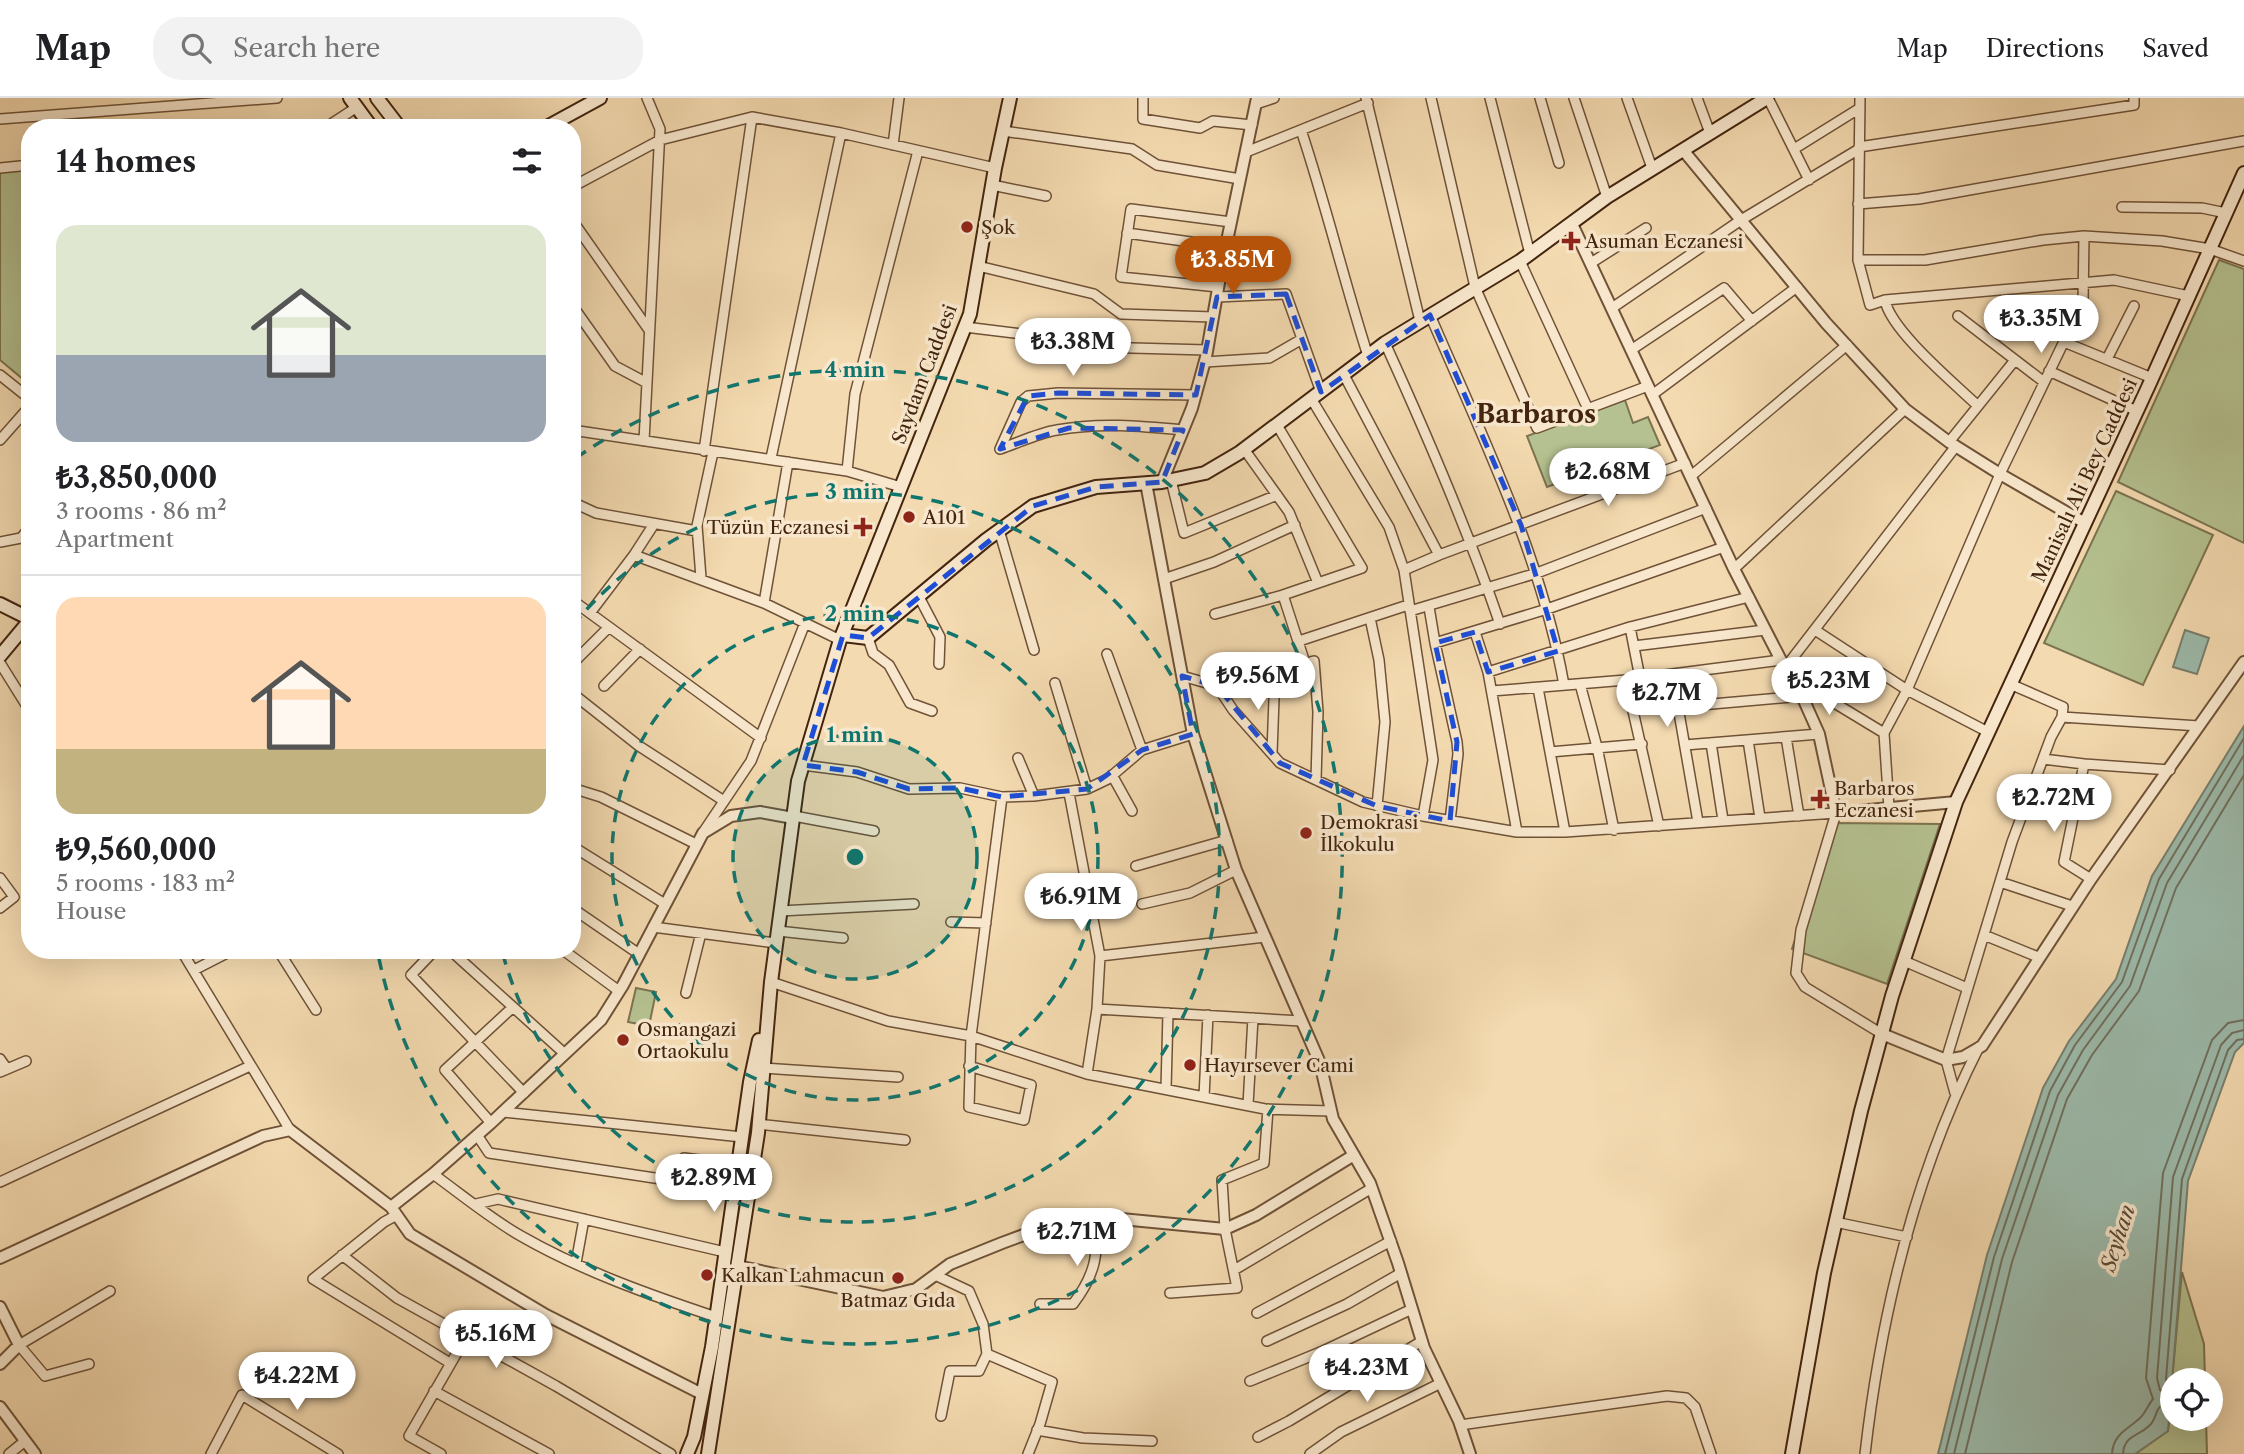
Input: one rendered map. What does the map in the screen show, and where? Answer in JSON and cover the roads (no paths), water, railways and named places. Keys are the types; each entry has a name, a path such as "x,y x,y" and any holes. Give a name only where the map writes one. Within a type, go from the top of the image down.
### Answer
{"main road":[{"path":"377,98 393,119"},
{"path":"562,119 600,98"},
{"name":"Saydam Caddesi","path":"771,982 798,782 842,637 970,314 1010,98"},
{"path":"842,637 868,638 999,530 1033,506 1096,487 1166,481 1205,473 1244,449 1385,343 1525,257 1607,197 1767,98"},
{"path":"353,103 365,119"},
{"name":"Manisalı Ali Bey Caddesi","path":"1792,1454 1824,1273 1861,1111 1904,961 1956,802 2226,213 2239,195 2244,173"},
{"path":"0,604 21,621"},
{"path":"0,656 21,634"},
{"path":"708,1454 758,1124 771,982"},
{"path":"687,1454 694,1437 716,1317 750,1082 771,982"}],"street":[{"path":"0,119 277,98"},
{"path":"643,441 660,140 660,129 647,98"},
{"path":"893,145 899,98"},
{"path":"1143,98 1143,119 1200,128 1213,121 1252,125"},
{"path":"1274,98 1257,101 1206,356 1196,395 1166,481 1184,533 1277,495"},
{"path":"1431,98 1475,287 1537,428 1650,390 1797,287"},
{"path":"1490,98 1525,257 1588,409"},
{"path":"1540,98 1559,163"},
{"path":"1574,98 1607,197"},
{"path":"1627,98 1652,169"},
{"path":"1697,98 1710,133"},
{"path":"1767,98 1809,180"},
{"path":"1612,308 1741,220 1859,148 2134,105 2134,98"},
{"path":"1246,152 1367,101 1425,318 1521,525 1547,609 1564,685"},
{"path":"335,119 353,103"},
{"path":"1794,149 1860,103"},
{"path":"1860,103 1858,260 1870,304 1885,300 2114,280 2189,296"},
{"path":"701,578 697,531 752,117"},
{"path":"581,182 660,140 752,117 841,133 995,168"},
{"path":"1301,130 1324,198 1343,278 1368,356"},
{"path":"1003,131 1132,149 1157,164 1240,179"},
{"path":"771,458 841,133"},
{"path":"1858,204 1919,199 2244,141"},
{"path":"847,471 855,394 918,150"},
{"path":"1683,150 1797,287 1905,409 2000,474 2085,523"},
{"path":"0,168 21,166"},
{"path":"992,185 1046,196"},
{"path":"2122,207 2202,208 2226,213"},
{"path":"1231,222 1131,209 1121,277 1217,292 1286,294 1302,339 1316,396 1389,527 1404,570 1433,760 1423,816"},
{"path":"1572,224 1734,569 1802,696 1819,734 1836,813 1801,930 1796,973 1805,987 1882,1034 1946,1060 1963,1057 1979,1047"},
{"path":"1591,263 1646,228"},
{"path":"581,232 649,330"},
{"path":"1127,233 1226,247"},
{"path":"1858,260 1925,260 2043,240 2084,236 2162,241 2210,249 2244,261"},
{"path":"1889,808 1884,733 1907,691 2000,474 2083,302 2084,236"},
{"path":"978,265 1094,294 1121,314 1213,317"},
{"path":"1631,350 1724,288 1752,321"},
{"path":"1885,300 1886,308 1892,317 1920,352 1978,406"},
{"path":"2107,359 2134,306"},
{"path":"1958,316 2044,382"},
{"path":"581,319 615,366 647,383"},
{"path":"965,327 1039,336 1094,347 1206,356 1269,358 1302,339"},
{"path":"2064,342 2152,378"},
{"path":"1385,343 1472,544 1500,624"},
{"path":"1691,475 1847,345"},
{"path":"1785,668 1953,444 1978,406 2015,360"},
{"path":"2049,371 2137,411"},
{"path":"0,374 21,392"},
{"path":"1344,375 1439,555"},
{"path":"1183,430 1133,426 1069,428 1054,430 1000,449 1021,402 1028,396 1058,393 1196,395"},
{"path":"1734,569 1905,409"},
{"path":"0,440 21,416"},
{"path":"1215,614 1283,595 1362,568 1277,425"},
{"path":"581,431 847,471 901,487"},
{"path":"1244,449 1289,512 1318,583"},
{"path":"764,603 788,462"},
{"path":"1404,570 1685,463"},
{"path":"1146,483 1193,734 1236,870 1320,1063 1333,1119 1372,1188 1422,1341 1460,1425 1470,1454"},
{"path":"581,506 596,513 697,531"},
{"path":"1299,641 1370,618 1409,608 1429,607 1537,573 1706,508"},
{"path":"590,613 634,555 654,523"},
{"path":"1164,579 1214,562 1295,525"},
{"path":"999,530 1034,650"},
{"path":"0,542 21,538"},
{"path":"1435,643 1547,609 1724,547"},
{"path":"634,555 701,578 842,637"},
{"path":"918,595 940,638 939,664"},
{"path":"1283,595 1305,663"},
{"path":"1488,672 1630,627 1749,597"},
{"path":"581,606 761,738"},
{"path":"1429,607 1457,742 1450,821"},
{"path":"1370,618 1379,660 1385,722 1377,806"},
{"path":"450,1363 313,1279 393,1212 601,1020 696,844 751,761 805,623"},
{"path":"581,655 609,627"},
{"path":"1630,627 1640,678"},
{"path":"1634,646 1765,630"},
{"path":"1815,630 1907,691 1988,732"},
{"path":"1475,632 1492,691 1517,832"},
{"path":"868,638 873,653 889,665 910,703 932,711"},
{"path":"604,686 640,649"},
{"path":"1107,654 1142,750"},
{"path":"1182,676 1217,686 1314,661 1318,712 1316,780"},
{"path":"1865,1454 1871,1402 1891,1295 1919,1192 1955,1093 1979,1047 2072,906 2244,662"},
{"path":"0,663 21,697"},
{"path":"1492,691 1785,668 1884,733"},
{"path":"1272,753 1275,671"},
{"path":"1626,680 1660,826"},
{"path":"1055,683 1087,789"},
{"path":"1580,684 1597,747 1614,830"},
{"path":"1955,1093 1946,1060 2000,882 2043,758 2062,717 2063,707 2010,684"},
{"path":"1217,686 1233,710 1280,763 1377,806 1517,832 1614,830 1956,802"},
{"path":"1538,688 1565,832"},
{"path":"1698,822 1678,707 1802,696"},
{"path":"581,700 639,746 724,801"},
{"path":"2062,717 2199,726"},
{"path":"803,765 858,772 909,789 960,788 1002,796 1034,796 1087,789 1112,775 1142,750 1193,734"},
{"path":"1685,745 1819,734"},
{"path":"1786,737 1799,816"},
{"path":"1748,740 1760,818"},
{"path":"1712,743 1723,820"},
{"path":"1550,752 1642,744"},
{"path":"1018,758 1034,796"},
{"path":"2043,758 2169,770"},
{"path":"2084,764 2064,862 2091,878"},
{"path":"1112,775 1132,811"},
{"path":"581,791 601,797 696,844"},
{"path":"1069,793 1100,956 1097,1009 1087,1074"},
{"path":"969,1066 1031,1085 1024,1120 969,1107 969,1066 971,1036 1002,796"},
{"path":"703,833 731,816 760,811 874,831"},
{"path":"1136,866 1227,840"},
{"path":"581,852 665,904"},
{"path":"1142,904 1190,893 1236,870"},
{"path":"0,878 14,897 0,908"},
{"path":"2000,882 2072,906"},
{"path":"780,911 914,904"},
{"path":"581,914 639,954"},
{"path":"951,922 986,923"},
{"path":"653,927 701,933 842,939"},
{"path":"686,993 701,933"},
{"path":"1983,935 2038,957"},
{"path":"1100,956 1265,937"},
{"path":"187,959 289,1130 393,1212 410,1234 546,1315 702,1394"},
{"path":"194,970 215,959"},
{"path":"284,959 316,1010"},
{"path":"426,959 411,975 524,1093"},
{"path":"460,959 565,1054"},
{"path":"575,959 619,991"},
{"path":"1904,961 1967,988"},
{"path":"771,982 887,1021 971,1036 1087,1074 1268,1109 1331,1111"},
{"path":"491,1123 445,1070 513,1007"},
{"path":"1097,1009 1301,1021"},
{"path":"1166,1089 1168,1013"},
{"path":"1204,1097 1208,1015"},
{"path":"1248,1105 1253,1018"},
{"path":"0,1059 3,1071 26,1061"},
{"path":"0,1182 250,1066"},
{"path":"763,1069 898,1077"},
{"path":"1170,1293 1237,1288 1225,1229 1222,1180 1264,1163 1268,1109"},
{"path":"503,1112 742,1137"},
{"path":"758,1124 905,1140"},
{"path":"0,1258 263,1136 289,1130"},
{"path":"477,1135 489,1153 734,1189"},
{"path":"737,1266 883,1297 916,1289 950,1264 1048,1226 1076,1219 1225,1229 1256,1215 1354,1156"},
{"path":"684,1158 738,1165"},
{"path":"433,1174 520,1236 576,1263 663,1299 716,1317"},
{"path":"1234,1270 1372,1188"},
{"path":"476,1204 498,1199 726,1252"},
{"path":"576,1263 584,1219"},
{"path":"1040,1304 1073,1304 1089,1283 1098,1248 1098,1219"},
{"path":"1835,1222 1907,1237"},
{"path":"1257,1313 1391,1241"},
{"path":"342,1255 397,1298 556,1386 671,1454"},
{"path":"1267,1341 1347,1304 1401,1273"},
{"path":"936,1275 968,1291 983,1324 987,1354 979,1371 950,1371 941,1416"},
{"path":"0,1364 19,1345 110,1290"},
{"path":"0,1307 19,1345 45,1376 89,1364"},
{"path":"1250,1381 1412,1309"},
{"path":"441,1454 409,1436 466,1337"},
{"path":"1258,1437 1422,1341"},
{"path":"987,1354 1052,1382 1028,1454"},
{"path":"1310,1454 1341,1432 1441,1383"},
{"path":"434,1391 550,1454"},
{"path":"211,1454 242,1395 338,1454"},
{"path":"1460,1425 1667,1396 1686,1398 1695,1407 1711,1454"},
{"path":"0,1407 35,1454"},
{"path":"1037,1430 1083,1438 1152,1441"},
{"path":"9,1454 25,1441"}],"water":[{"path":"2185,630 2209,638 2197,674 2173,667"},
{"name":"Seyhan","path":"2244,726 2244,1043 2235,1052 2188,1181 2173,1368 2160,1368 2160,1431 2168,1431 2135,1454 1938,1454 1987,1255 2043,1088 2069,1041 2116,979 2152,876"}],"place":[{"name":"Şok","path":"967,227"},
{"name":"Asuman Eczanesi","path":"1571,241"},
{"name":"A101","path":"909,517"},
{"name":"Tüzün Eczanesi","path":"863,527"},
{"name":"Barbaros Eczanesi","path":"1820,799"},
{"name":"Demokrasi İlkokulu","path":"1306,833"},
{"name":"Osmangazi Ortaokulu","path":"623,1040"},
{"name":"Hayırsever Cami","path":"1190,1065"},
{"name":"Kalkan Lahmacun","path":"707,1275"},
{"name":"Batmaz Gıda","path":"898,1278"}],"district":[{"name":"Barbaros","path":"1536,414"}]}
